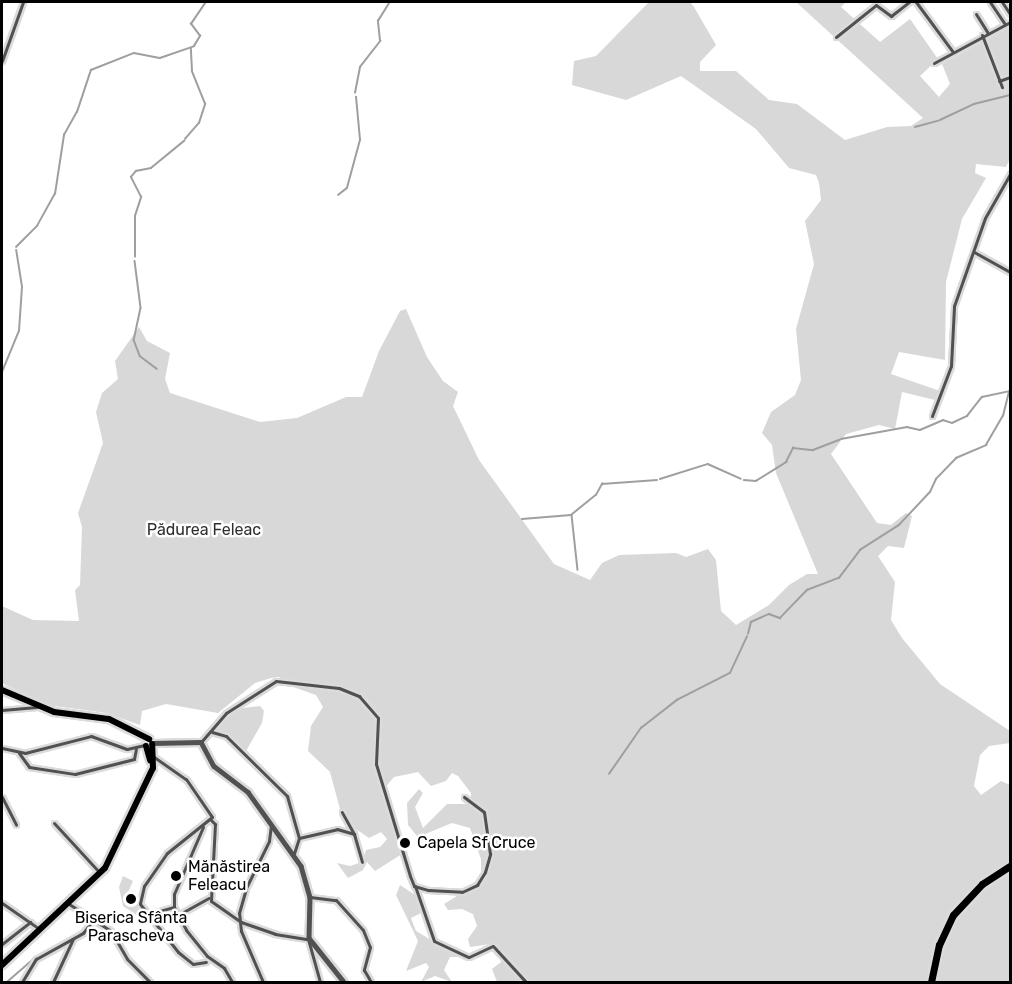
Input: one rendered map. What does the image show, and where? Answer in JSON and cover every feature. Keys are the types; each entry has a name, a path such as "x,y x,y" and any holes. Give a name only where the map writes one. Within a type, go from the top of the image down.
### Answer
{"highway":[{"path":"931,982 939,945 953,915 982,884 1011,866"}],"main road":[{"path":"2,690 39,706 93,717 128,730 148,744 153,761 108,863 69,904 2,963"},
{"path":"2,963 99,872 153,761"}],"street":[{"path":"2,61 23,2"},
{"path":"836,37 876,5 891,16 909,2"},
{"path":"916,2 953,52"},
{"path":"990,2 1005,24"},
{"path":"1002,2 1011,14"},
{"path":"976,14 988,33"},
{"path":"934,63 982,35 1011,22"},
{"path":"982,35 1002,87"},
{"path":"999,81 1010,77"},
{"path":"932,416 950,373 952,313 985,218 1011,174"},
{"path":"974,252 1011,272"},
{"path":"2,748 19,753 91,736 136,749 148,744 202,744 226,713 276,681 339,688 359,696 378,718 376,764 434,941 469,957 493,945 525,982"},
{"path":"2,710 39,706"},
{"path":"212,732 226,736 287,796 299,838 294,853"},
{"path":"202,744 214,766 240,784 294,853 309,897 309,939 318,962 320,982"},
{"path":"19,753 23,764 44,772 75,774 134,759 136,749"},
{"path":"153,761 165,765 186,778 206,803 211,820 215,824 209,897 219,910 241,922 274,934 309,939 344,982"},
{"path":"153,761 165,765"},
{"path":"2,797 16,825"},
{"path":"416,886 455,894 473,888 485,872 490,854 484,812 464,797"},
{"path":"342,812 354,834 362,862"},
{"path":"206,963 194,964 178,952 138,898 144,886 185,835 203,827 211,820"},
{"path":"54,823 99,872"},
{"path":"262,982 241,922 241,901 270,841 271,825"},
{"path":"203,827 174,894 174,908 232,982"},
{"path":"299,838 337,829 354,834"},
{"path":"178,915 209,897"},
{"path":"309,897 336,900 363,930 370,947 364,968 371,982"},
{"path":"2,903 38,928"},
{"path":"69,904 111,931 127,959 150,982"},
{"path":"149,914 174,908"},
{"path":"22,982 36,959 76,936 93,920"},
{"path":"2,944 30,921"},
{"path":"53,982 76,936"}],"green space":[{"name":"Pădurea Feleac","path":"649,2 690,2 694,7 716,45 700,62 700,71 736,71 769,100 797,104 845,140 887,127 911,126 923,118 796,2 846,2 841,7 880,42 910,19 938,59 920,76 939,97 950,84 942,64 1010,27 1010,159 1006,167 976,164 975,173 986,178 962,219 946,282 945,360 899,352 891,374 940,391 935,400 902,392 895,429 879,425 846,434 831,454 877,523 891,525 906,513 912,516 904,548 888,546 878,556 895,582 891,620 902,638 940,684 1010,731 1010,743 989,746 980,755 974,786 981,795 1001,781 1010,785 1010,982 497,982 492,969 505,959 500,950 491,944 470,947 468,939 477,926 473,914 462,909 448,910 444,904 481,881 481,859 470,828 452,823 418,837 408,825 407,803 419,789 423,793 415,807 423,828 447,804 471,804 471,793 458,776 452,773 446,781 431,786 418,772 394,777 383,790 397,820 402,854 375,871 367,862 363,870 348,878 337,863 350,866 362,862 366,850 380,847 387,839 381,832 369,838 343,820 330,772 308,751 311,726 323,707 316,695 282,683 280,677 271,678 255,683 218,713 166,704 142,711 140,725 106,713 47,705 2,683 2,606 33,620 79,621 75,590 80,585 82,527 78,513 103,443 96,412 102,393 118,379 115,361 139,327 147,341 170,353 165,379 170,393 260,422 297,418 346,397 362,397 379,351 400,311 406,309 427,357 443,381 458,392 453,406 479,460 554,564 590,580 602,563 619,555 676,553 686,557 708,549 716,560 721,611 736,625 769,605 789,585 807,574 818,574 776,473 772,445 762,433 771,412 795,395 801,380 796,329 814,264 805,221 821,200 819,183 816,175 789,168 756,129 681,76 626,100 572,85 574,61 596,56"},
{"path":"260,706 264,711 262,723 246,751 217,729 225,716 243,708"},
{"path":"123,876 133,881 125,899 140,905 138,916 123,906 119,887"},
{"path":"400,885 418,897 423,912 411,918 416,931 460,957 450,957 444,970 452,982 435,976 421,982 429,967 426,963 406,971 418,941 396,895"}],"waterway":[{"path":"16,247 37,226 55,194 64,135 77,112 91,70 134,53 160,58 194,46 200,36 191,24 206,2"},
{"path":"355,93 360,67 380,41 378,21 390,2"},
{"path":"185,139 199,123 205,104 192,71 191,49"},
{"path":"940,120 974,104 1010,95"},
{"path":"338,195 347,188 360,140 356,97"},
{"path":"915,127 938,121"},
{"path":"135,257 135,216 141,197 131,177 136,171 151,168 184,141"},
{"path":"2,372 19,331 22,287 16,250"},
{"path":"135,261 141,308 134,340 140,356 157,369"},
{"path":"841,439 907,427 920,430 943,420 952,423 967,416 982,397 1010,391"},
{"path":"748,634 751,622 769,614 780,618 807,590 839,578 860,550 899,525 930,492 936,479 956,458 986,445 1003,416 1009,392"},
{"path":"744,480 756,481 786,462 793,448 813,450 839,440"},
{"path":"660,479 708,464 741,479"},
{"path":"522,519 571,515 596,495 602,484 657,480"},
{"path":"572,515 578,570"},
{"path":"609,774 641,728 677,700 730,673 747,637"},
{"path":"7,982 36,957"}],"place":[{"name":"Capela Sf Cruce","path":"405,843"},
{"name":"Mănăstirea Feleacu","path":"176,876"},
{"name":"Biserica Sfânta Parascheva","path":"131,899"}]}
